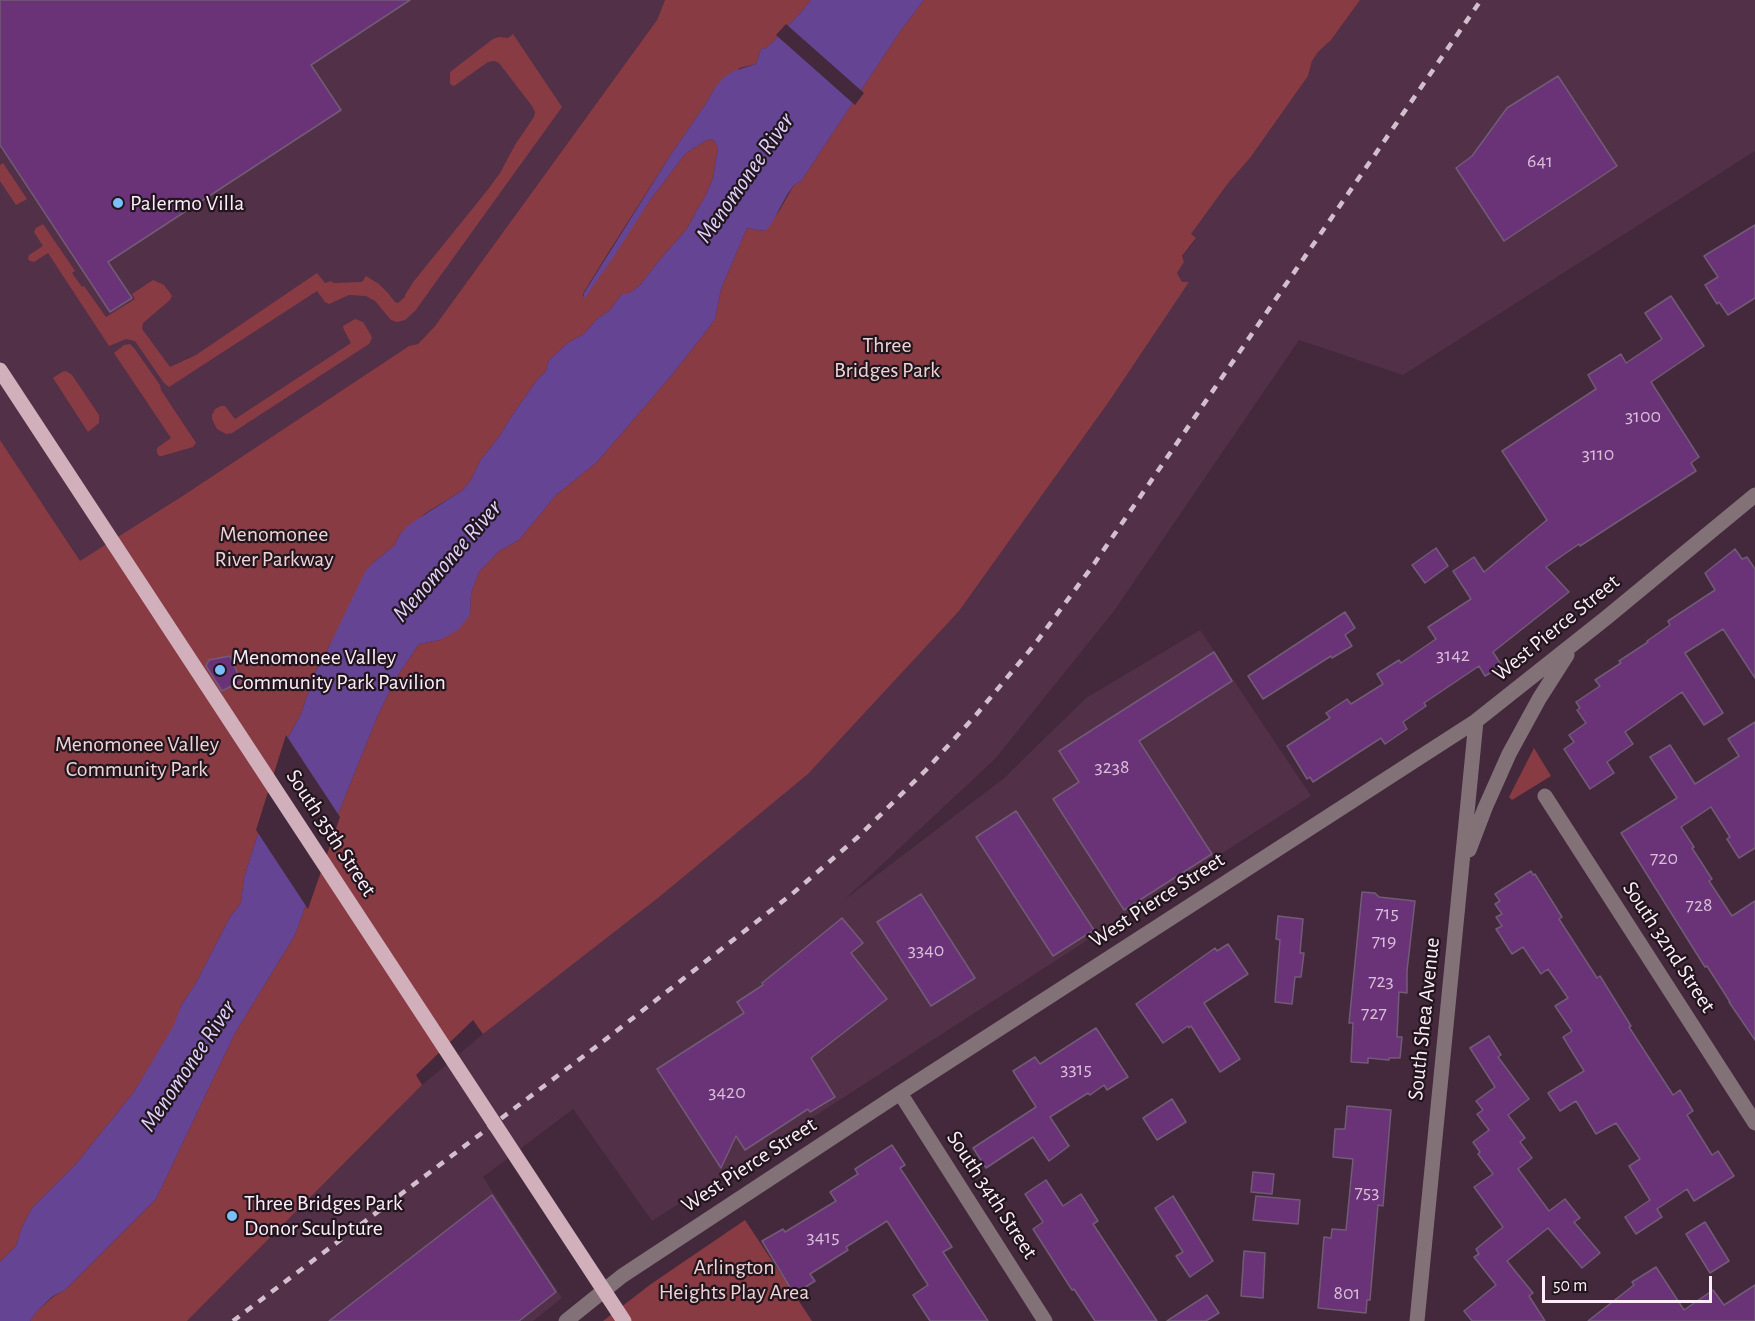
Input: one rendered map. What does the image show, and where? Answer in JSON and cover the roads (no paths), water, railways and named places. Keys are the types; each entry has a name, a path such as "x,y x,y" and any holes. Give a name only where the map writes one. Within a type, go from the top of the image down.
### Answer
{"main road":[{"name":"South 35th Street","path":"0,369 624,1321"}],"street":[{"name":"West Pierce Street","path":"566,1321 622,1276 900,1093 1476,721 1755,495"},
{"path":"1461,873 1485,808 1509,754 1552,676 1578,640"},
{"name":"South Shea Avenue","path":"1417,1321 1476,721"},
{"name":"South 32nd Street","path":"1545,796 1755,1123"},
{"name":"South 34th Street","path":"900,1093 1046,1321"}],"water":[{"name":"Menomonee River","path":"811,0 924,0 901,30 801,181 794,185 787,195 770,226 764,231 747,228 721,289 715,319 707,330 597,462 556,495 519,540 499,551 479,572 471,593 470,615 458,630 440,640 419,644 396,678 378,715 338,814 295,935 235,1033 156,1199 65,1290 53,1296 37,1311 30,1321 0,1321 0,1262 16,1246 22,1227 32,1208 76,1164 134,1092 174,1025 181,1006 196,983 230,917 241,903 244,878 288,738 301,714 315,673 365,572 395,545 400,534 410,524 463,490 471,480 480,461 537,380 546,371 549,360 569,342 584,334 597,319 610,310 622,294 628,294 640,285 687,229 713,178 718,148 712,139 686,153 650,200 584,299 584,293 714,89 724,77 734,71 756,64 761,49 766,48 775,40"}],"railway":[{"path":"233,1321 601,1043 792,894 858,837 926,770 976,715 1035,644 1094,564 1481,0"}],"place":[{"name":"Palermo Villa","path":"118,203"},
{"name":"Menomonee Valley Community Park Pavilion","path":"220,670"},
{"name":"Three Bridges Park Donor Sculpture","path":"232,1216"}],"park label":[{"name":"Three Bridges Park","path":"887,358"},
{"name":"Menomonee River Parkway","path":"274,546"},
{"name":"Menomonee Valley Community Park","path":"137,756"},
{"name":"Arlington Heights Play Area","path":"734,1280"}]}
